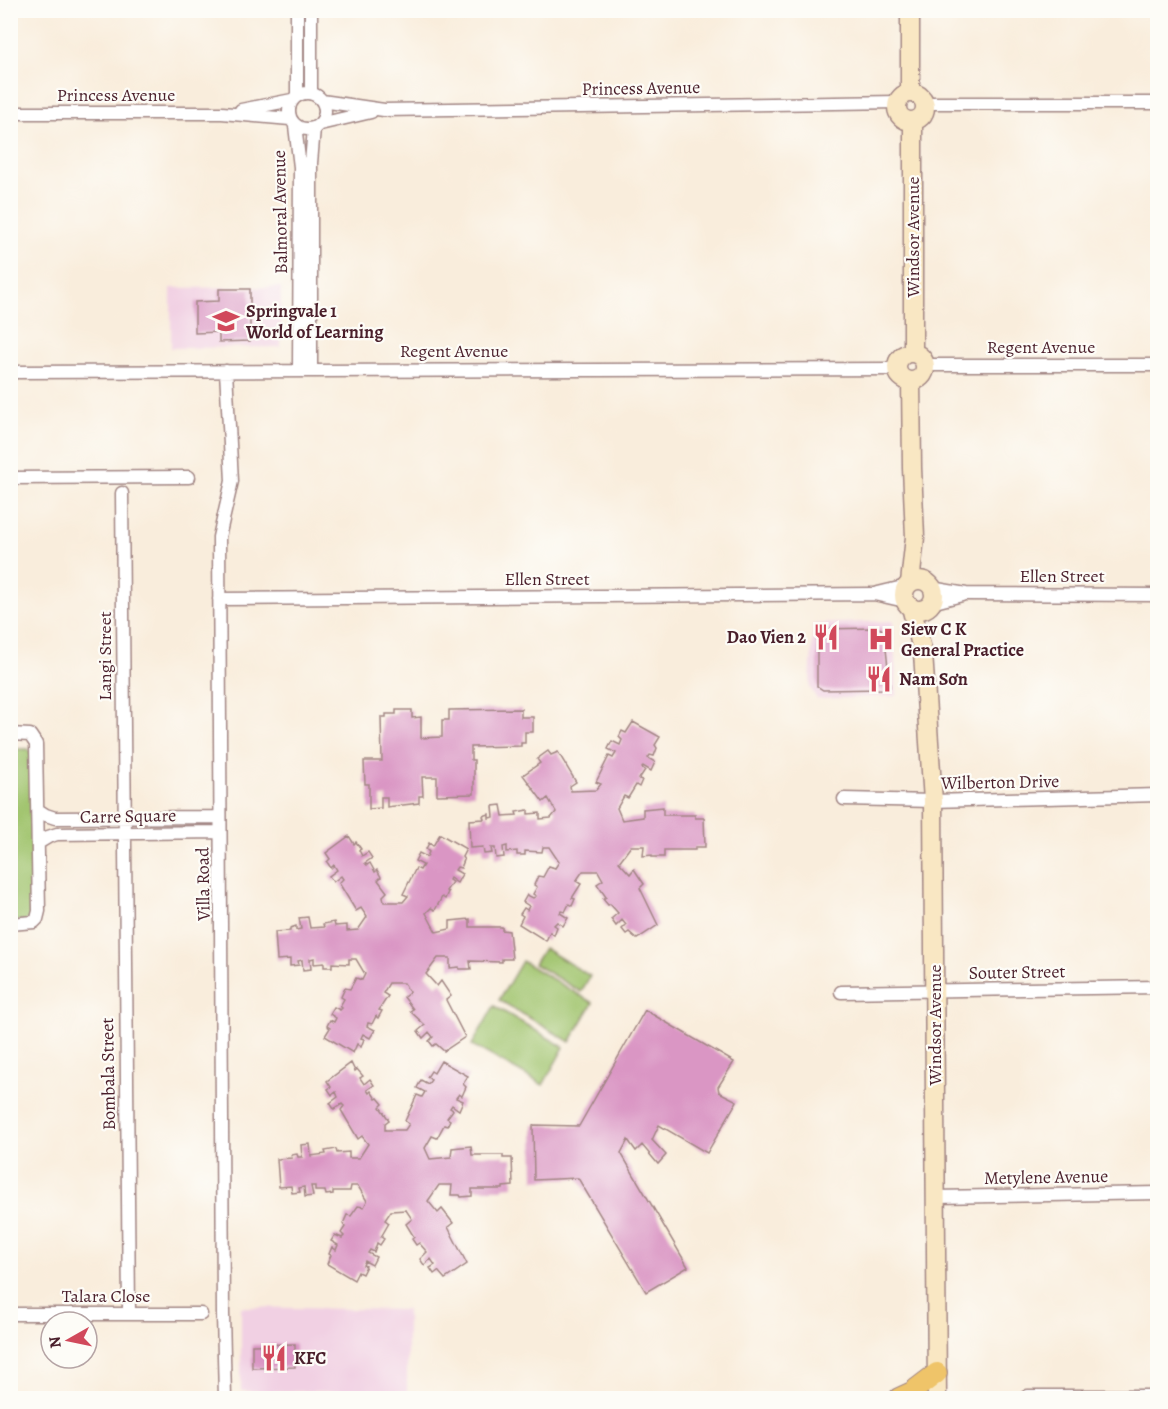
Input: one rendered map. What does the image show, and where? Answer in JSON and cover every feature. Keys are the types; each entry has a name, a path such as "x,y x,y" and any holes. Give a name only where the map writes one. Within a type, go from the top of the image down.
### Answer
{"main road":[{"path":"899,1398 912,1392 937,1372"}],"street":[{"path":"297,10 294,98 288,109 292,122 304,130 317,126 325,113 317,97 311,10"},
{"path":"910,10 911,99"},
{"path":"294,98 317,97"},
{"name":"Princess Avenue","path":"317,97 384,110 911,99 1158,103"},
{"name":"Princess Avenue","path":"222,113 294,98"},
{"name":"Windsor Avenue","path":"911,99 897,107 900,116 913,121 919,359"},
{"name":"Princess Avenue","path":"317,126 384,110"},
{"name":"Princess Avenue","path":"10,113 222,113 292,122"},
{"name":"Balmoral Avenue","path":"292,122 300,167 305,370"},
{"name":"Balmoral Avenue","path":"305,370 311,163 317,126"},
{"path":"904,375 899,360 903,355 919,359"},
{"name":"Regent Avenue","path":"919,359 1158,365"},
{"name":"Regent Avenue","path":"10,372 305,370 904,375"},
{"name":"Villa Road","path":"225,1398 219,537 232,481 226,371"},
{"name":"Windsor Avenue","path":"904,375 933,801 937,1398"},
{"path":"10,478 189,477"},
{"name":"Langi Street","path":"122,493 124,834"},
{"name":"Ellen Street","path":"219,599 874,594 1158,595"},
{"path":"10,734 30,735 35,740 38,810 38,916 31,924 10,924"},
{"name":"Wilberton Drive","path":"844,799 933,801 1158,795"},
{"name":"Carre Square","path":"38,810 55,818 220,817"},
{"name":"Carre Square","path":"38,843 57,834 220,832"},
{"name":"Bombala Street","path":"124,834 129,1314"},
{"name":"Souter Street","path":"841,992 1158,987"},
{"name":"Metylene Avenue","path":"935,1197 1158,1193"},
{"name":"Talara Close","path":"10,1314 201,1314"},
{"path":"1025,1398 1028,1396 1158,1396"}],"shaded area":[{"name":"Springvale 1 World of Learning","path":"281,287 281,347 171,348 171,288"},
{"path":"893,621 897,696 817,699 810,687 813,624"},
{"path":"241,1307 407,1310 407,1392 241,1391"}],"green space":[{"path":"10,749 28,749 33,756 33,915 26,921 11,921"},
{"path":"544,948 590,976 581,992 534,964"},
{"path":"522,961 593,1003 570,1042 499,1000"},
{"path":"494,1006 564,1047 543,1085 472,1045"}],"building":[{"path":"219,289 250,289 250,341 219,342 219,332 195,333 195,302 219,301"},
{"path":"878,628 884,630 890,687 823,690 817,686 817,636 820,629"},
{"path":"521,709 521,717 533,717 533,732 525,732 525,743 521,743 521,746 471,747 471,760 474,760 474,794 437,795 437,777 422,777 423,796 419,796 419,803 387,807 387,797 381,797 381,808 369,809 369,784 365,784 364,761 382,761 381,717 386,717 386,714 396,714 396,710 412,710 412,718 421,717 421,738 442,737 442,720 449,720 449,710"},
{"path":"633,722 660,737 655,745 657,748 654,756 650,755 648,758 655,762 651,771 643,766 645,770 639,779 642,780 639,787 636,785 628,798 624,796 617,808 622,820 643,817 643,809 663,807 663,815 695,815 695,818 704,818 705,847 695,847 695,850 664,850 664,857 652,857 652,855 643,856 644,846 631,846 619,862 630,874 634,869 644,884 640,888 658,925 637,939 629,932 626,934 622,929 626,925 622,920 616,926 611,919 618,913 603,899 606,897 597,884 603,880 598,871 583,871 576,881 581,884 572,898 575,899 572,906 569,904 565,912 560,913 568,918 563,926 557,922 554,925 557,927 554,935 550,932 546,941 519,924 523,916 520,914 524,908 527,910 529,906 523,902 527,895 533,898 536,896 533,894 537,887 534,885 538,876 543,877 549,866 555,868 559,862 549,847 543,847 542,852 525,851 525,855 517,855 517,851 507,852 507,846 503,847 504,857 496,858 495,848 491,848 492,853 484,854 483,847 470,848 469,820 484,819 483,816 489,814 489,818 494,817 493,806 501,805 503,816 517,815 516,812 528,810 528,814 540,813 540,819 551,818 556,812 548,798 543,802 523,775 540,763 537,759 548,751 551,755 558,752 576,782 570,786 571,791 596,790 601,784 596,782 609,756 613,758 616,753 608,749 612,741 620,745 622,740 619,737 622,731 626,733"},
{"path":"440,834 466,849 462,857 464,860 461,868 457,867 455,870 462,874 457,883 450,878 452,882 446,891 448,892 445,899 442,897 435,910 431,908 426,913 436,932 450,929 450,921 470,919 470,927 502,927 502,930 509,931 512,959 502,959 502,962 470,961 471,969 459,969 459,967 450,968 450,958 438,958 426,974 437,986 441,981 451,996 446,1000 465,1037 444,1051 436,1044 433,1046 429,1041 433,1037 429,1032 423,1038 418,1031 425,1025 410,1011 413,1009 404,997 410,992 404,983 389,983 383,993 388,996 379,1010 382,1011 372,1024 368,1023 367,1026 375,1030 370,1038 363,1034 361,1047 357,1044 353,1053 325,1036 330,1028 327,1026 330,1020 334,1022 336,1018 330,1014 334,1007 340,1010 342,1008 340,1006 344,999 341,997 345,988 350,989 356,978 362,980 365,974 356,959 349,959 349,964 332,963 332,967 324,967 324,963 314,964 314,958 310,959 311,969 303,970 302,960 298,961 299,965 290,966 290,959 277,960 275,932 290,931 290,928 296,926 296,930 301,929 299,918 308,917 310,928 324,927 323,924 334,922 335,926 347,925 347,931 358,930 367,917 361,908 356,911 339,883 343,879 341,876 333,882 329,876 337,870 334,865 331,868 327,862 330,859 326,853 349,836 361,849 359,850 362,856 368,852 372,858 365,863 367,865 370,863 381,877 378,880 387,892 383,896 384,902 403,902 408,896 403,894 416,868 420,870 423,865 415,861 419,853 427,857 429,852 426,849 429,843 433,846"},
{"path":"645,1010 734,1062 718,1087 719,1092 737,1101 707,1153 659,1125 652,1140 666,1155 658,1164 642,1145 636,1151 628,1140 621,1153 688,1267 646,1292 578,1178 534,1180 533,1125 579,1126"},
{"path":"441,1061 468,1076 463,1084 466,1087 462,1096 459,1094 456,1098 463,1101 459,1110 452,1105 450,1108 453,1110 447,1118 450,1120 447,1126 444,1125 437,1138 432,1136 425,1148 430,1159 451,1157 452,1148 471,1146 472,1155 503,1155 503,1158 512,1158 513,1186 503,1187 503,1189 472,1189 472,1196 461,1197 451,1195 452,1185 439,1185 428,1201 438,1213 442,1209 453,1223 448,1227 467,1264 445,1279 438,1271 434,1274 430,1268 435,1265 431,1259 424,1265 420,1259 427,1252 419,1243 416,1245 412,1239 414,1237 406,1224 412,1219 406,1210 391,1211 385,1220 389,1223 381,1237 384,1239 380,1245 377,1243 374,1252 370,1250 368,1253 376,1257 372,1265 365,1261 363,1265 366,1266 362,1274 358,1272 354,1280 327,1264 332,1247 336,1250 338,1245 331,1241 335,1235 342,1238 344,1236 341,1233 345,1227 343,1224 347,1215 351,1216 358,1206 364,1207 367,1201 358,1186 351,1186 350,1191 333,1191 333,1194 326,1195 325,1191 315,1191 315,1186 311,1186 313,1196 305,1197 304,1187 299,1188 300,1192 292,1193 291,1186 279,1187 277,1159 292,1158 291,1155 297,1154 298,1157 302,1157 301,1145 310,1144 311,1156 326,1154 325,1151 336,1149 337,1153 349,1152 349,1158 359,1158 368,1144 362,1136 358,1139 341,1110 344,1106 342,1104 334,1109 330,1103 338,1097 336,1092 332,1095 327,1081 351,1063 355,1071 357,1069 363,1076 360,1078 364,1084 370,1079 374,1085 367,1090 369,1093 371,1091 383,1104 380,1107 389,1120 385,1123 385,1130 405,1130 409,1124 405,1121 417,1095 422,1097 425,1092 417,1088 421,1080 428,1084 431,1080 427,1077 431,1071 434,1073"},
{"path":"295,1344 295,1367 252,1368 252,1345"}],"place":[{"name":"Springvale 1 World of Learning","path":"226,321"},
{"name":"Dao Vien 2","path":"826,637"},
{"name":"Siew C K General Practice","path":"881,639"},
{"name":"Nam Sơn","path":"879,679"},
{"name":"KFC","path":"274,1358"}]}
